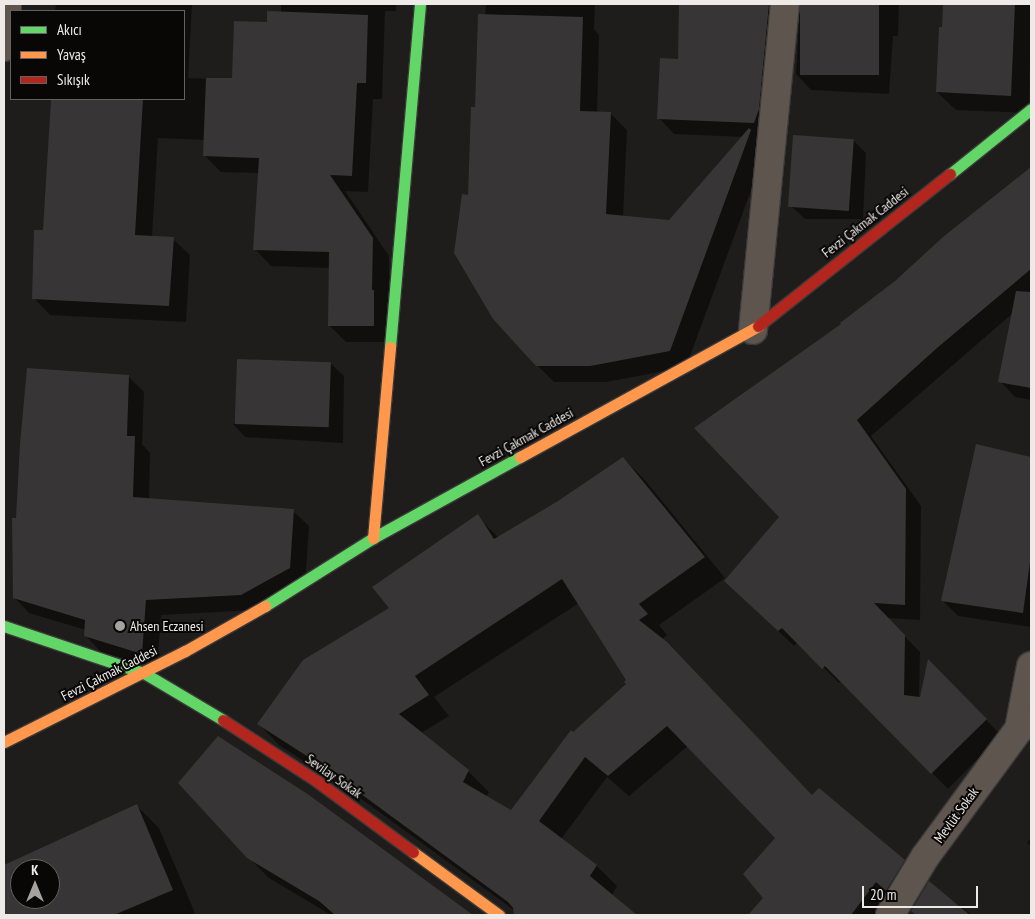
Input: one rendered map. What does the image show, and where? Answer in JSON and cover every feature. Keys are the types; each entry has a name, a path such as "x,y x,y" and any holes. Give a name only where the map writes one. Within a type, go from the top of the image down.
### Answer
{"street":[{"path":"4,47 7,4"},
{"path":"372,538 420,4"},
{"path":"753,330 785,4"},
{"name":"Fevzi Çakmak Caddesi","path":"4,742 144,673 238,622 372,538 753,330 1031,109"},
{"name":"Sevilay Sokak","path":"4,626 144,673 222,720 318,782 499,915"},
{"path":"1025,725 1031,666"},
{"name":"Mevlüt Sokak","path":"890,915 925,857 1025,725"}],"building":[{"path":"679,4 769,4 759,109 754,123 657,119 660,58 678,59"},
{"path":"800,4 879,4 879,75 800,75"},
{"path":"943,4 1015,4 1011,96 936,92 939,27 942,27"},
{"path":"267,11 368,15 366,83 357,83 352,176 330,175 373,238 372,290 374,290 374,326 328,326 329,252 253,250 259,158 203,156 206,78 232,78 234,21 267,22"},
{"path":"478,14 583,17 580,111 611,112 606,214 669,220 749,128 751,130 670,351 590,366 536,366 493,319 454,253 462,194 468,195 471,107 475,107"},
{"path":"51,100 143,100 135,235 174,237 169,306 32,299 34,230 43,230"},
{"path":"793,135 854,139 849,211 788,207"},
{"path":"1031,167 1031,269 937,348 857,420 906,489 905,605 874,603 905,635 904,695 920,697 928,659 987,719 931,774 825,666 822,669 782,628 778,631 724,581 779,517 694,428 841,324 895,281 943,237"},
{"path":"1016,291 1031,292 1031,388 998,382"},
{"path":"237,359 331,362 329,427 235,424"},
{"path":"27,368 129,375 127,436 135,436 133,497 294,509 290,568 241,595 146,600 142,654 84,636 85,620 13,598 12,518 16,518"},
{"path":"976,444 1031,457 1031,555 1023,613 941,601"},
{"path":"623,457 705,557 639,604 648,614 639,620 667,642 812,795 819,788 905,860 886,891 876,882 851,915 748,915 763,898 743,874 775,838 667,726 608,776 585,757 539,821 597,865 590,876 637,915 514,915 513,908 508,902 327,769 257,724 303,660 389,608 372,587 478,514 494,539 558,501","holes":["562,579 626,680 624,682 626,684 573,732 571,730 511,810 463,782 469,770 399,714 429,695 415,676"]},
{"path":"218,736 309,795 473,915 335,915 319,901 247,858 178,783"},
{"path":"137,804 173,890 114,915 4,915 4,865 10,862 10,909 60,909 60,859 17,859"},
{"path":"929,881 970,915 916,915 911,911"}],"traffic: fast":[{"path":"390,347 420,4"},
{"path":"950,174 1031,109"},
{"path":"265,606 373,538 520,457"},
{"path":"4,626 144,673 223,720"}],"traffic: slow":[{"path":"520,457 758,326"},
{"path":"373,538 390,347"},
{"path":"4,742 185,651 265,606"},
{"path":"413,852 499,915"}],"traffic: jam":[{"path":"758,326 950,174"},
{"path":"223,720 318,782 413,852"}],"place":[{"name":"Ahsen Eczanesi","path":"120,626"}]}
